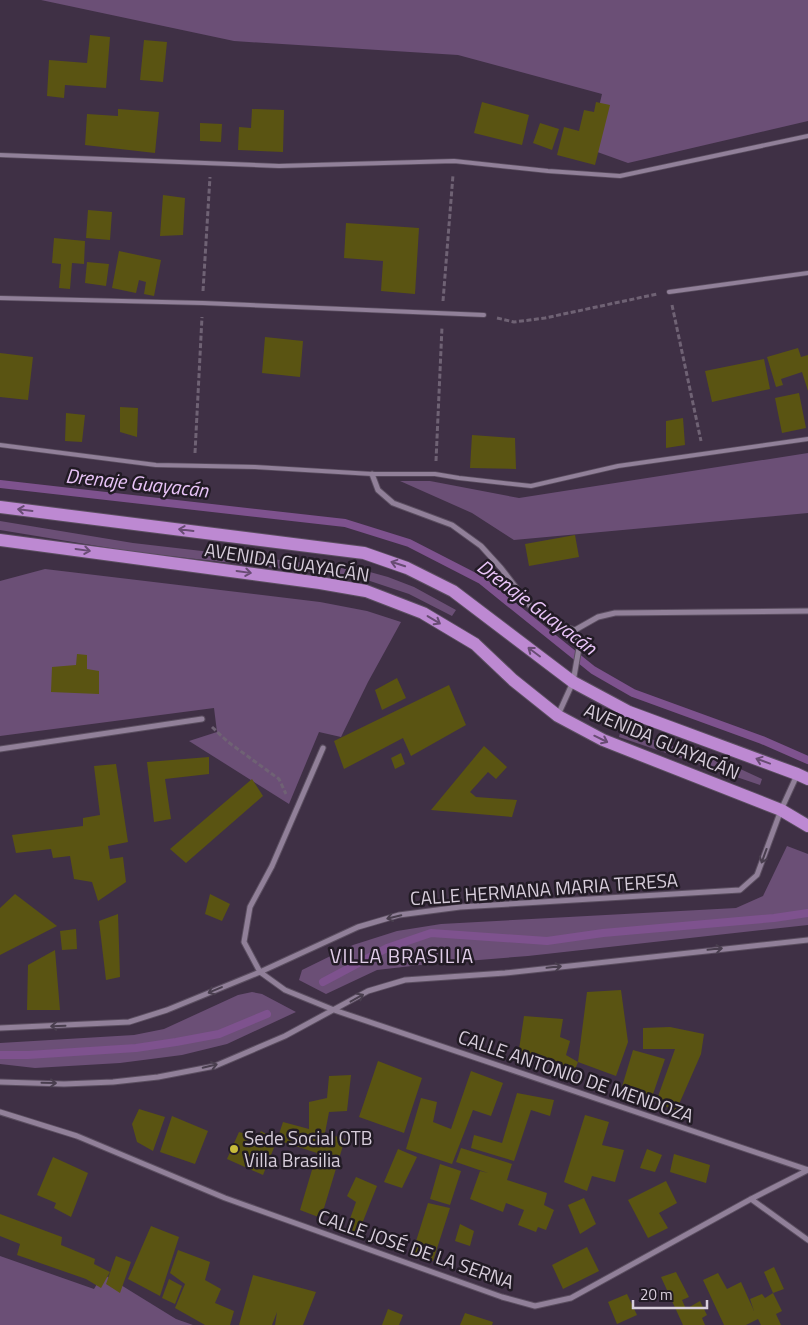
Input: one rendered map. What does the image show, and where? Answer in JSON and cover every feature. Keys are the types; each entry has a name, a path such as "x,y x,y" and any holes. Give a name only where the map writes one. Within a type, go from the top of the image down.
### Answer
{"main road":[{"name":"AVENIDA GUAYACÁN","path":"0,507 364,553 407,568 453,591 573,682 629,712 803,777"},
{"name":"AVENIDA GUAYACÁN","path":"0,540 366,591 423,613 475,644 514,680 558,716 603,740 781,810 808,826"}],"street":[{"path":"372,474 378,490 393,503 452,525 481,546 501,568 534,611 551,622 575,630 598,617 615,613 808,611"},
{"path":"558,716 573,682 579,648 575,630"},
{"path":"0,748 202,719"},
{"path":"260,972 244,942 250,907 272,866 323,748"},
{"name":"CALLE HERMANA MARIA TERESA","path":"0,1028 129,1022 167,1010 260,972 358,927 399,915 460,907 740,890 757,875 781,810 803,777"},
{"path":"0,1082 64,1084 113,1082 158,1077 215,1066 286,1036 368,991 405,980 505,973 808,940"},
{"name":"CALLE ANTONIO DE MENDOZA","path":"260,972 285,990 334,1010 808,1170"},
{"name":"CALLE JOSÉ DE LA SERNA","path":"0,1112 77,1136 225,1198 502,1297 535,1306 570,1298 808,1170"},
{"path":"751,1199 808,1240"}],"lane":[{"path":"0,155 279,166 454,161 620,176 808,136"},
{"path":"669,292 808,273"},
{"path":"0,298 202,303 484,315"},
{"path":"0,445 156,464 255,467 372,474 435,474 532,486 618,466 808,439"}],"path":[{"path":"484,315 514,322 544,318 669,292 704,454"},
{"path":"202,719 228,742 279,779 286,793 284,800"}],"shaded area":[{"path":"41,0 808,0 808,121 628,163 589,149 602,94 458,55 234,41"},
{"path":"808,453 808,513 514,540 472,513 400,481 430,481 519,498"},
{"path":"0,521 133,543 359,569 414,587 456,610 452,616 409,594 367,580 134,552 0,530"},
{"path":"45,569 320,602 367,611 401,622 368,682 341,737 319,732 289,804 189,741 217,732 214,708 0,736 0,581"},
{"path":"621,729 736,767 762,779 760,785 619,737"},
{"path":"787,846 808,854 808,925 528,956 377,970 326,994 299,980 302,970 353,945 397,931 441,924 736,908 763,896"},
{"path":"252,992 262,994 296,1012 227,1044 182,1055 120,1063 35,1068 0,1064 0,1043 134,1035 164,1029 238,995"},
{"path":"0,1256 94,1289 103,1274 176,1319 193,1325 0,1325"}],"building":[{"path":"90,35 110,37 106,88 65,85 64,98 47,96 49,60 87,63"},
{"path":"144,40 167,42 163,82 140,80"},
{"path":"482,102 529,115 522,145 474,133"},
{"path":"596,102 610,105 595,165 557,155 564,127 579,131 584,110 594,112"},
{"path":"118,109 159,112 155,153 85,145 87,114 118,116"},
{"path":"252,109 284,110 283,152 238,150 239,127 251,128"},
{"path":"200,123 222,124 221,142 200,141"},
{"path":"540,123 559,129 552,150 533,143"},
{"path":"163,195 185,198 183,235 160,236"},
{"path":"88,210 112,212 110,240 86,238"},
{"path":"346,223 419,228 415,294 381,291 383,261 344,258"},
{"path":"54,238 85,241 84,264 72,263 70,289 59,288 61,264 52,263"},
{"path":"119,251 161,260 154,296 144,294 146,282 139,280 136,293 112,288"},
{"path":"87,262 109,264 106,286 85,283"},
{"path":"265,337 303,341 300,377 262,373"},
{"path":"798,348 801,357 808,355 808,391 802,372 781,379 783,385 776,387 767,357"},
{"path":"0,353 33,357 28,400 0,397"},
{"path":"764,359 770,389 712,402 705,371"},
{"path":"799,393 806,428 782,433 775,398"},
{"path":"120,407 138,408 137,437 120,432"},
{"path":"66,413 85,415 82,442 65,441"},
{"path":"683,418 685,445 666,448 666,421"},
{"path":"472,435 515,438 516,469 470,468"},
{"path":"575,535 579,557 529,566 525,544"},
{"path":"77,654 87,655 87,669 99,671 99,694 51,692 52,667 76,665"},
{"path":"397,678 406,698 382,710 375,690"},
{"path":"449,685 466,725 411,756 403,738 344,769 334,741"},
{"path":"484,746 507,767 496,779 488,772 470,792 476,797 517,800 512,817 431,810"},
{"path":"401,753 405,764 395,769 391,758"},
{"path":"209,757 209,774 165,779 171,819 154,822 147,762"},
{"path":"116,764 128,842 108,846 110,859 123,857 126,882 98,901 92,882 74,879 70,856 53,858 51,849 16,853 12,835 83,826 83,818 100,815 94,766"},
{"path":"252,779 263,796 186,863 170,849"},
{"path":"15,894 57,926 0,955 0,908"},
{"path":"210,894 230,904 222,921 205,914"},
{"path":"118,914 120,977 106,980 99,921"},
{"path":"76,929 77,949 62,950 60,931"},
{"path":"55,950 60,1010 27,1010 28,965"},
{"path":"621,990 628,1042 616,1076 578,1062 587,992"},
{"path":"524,1016 563,1019 560,1037 570,1041 566,1055 578,1062 572,1077 554,1068 556,1061 518,1056"},
{"path":"670,1027 704,1034 701,1054 676,1111 656,1102 675,1049 643,1049 643,1028"},
{"path":"633,1050 665,1059 651,1100 621,1090"},
{"path":"378,1061 422,1078 404,1133 359,1117"},
{"path":"471,1071 503,1083 491,1116 473,1110 452,1164 406,1149 421,1098 437,1102 433,1122 451,1129"},
{"path":"351,1075 347,1111 329,1112 325,1133 345,1139 321,1218 300,1210 317,1153 277,1140 283,1122 309,1129 309,1102 327,1098 329,1076"},
{"path":"517,1093 554,1100 550,1116 531,1110 514,1161 471,1148 474,1135 502,1143"},
{"path":"139,1109 165,1117 153,1151 137,1142 132,1124"},
{"path":"585,1115 609,1122 602,1145 624,1150 615,1182 592,1176 587,1191 564,1182"},
{"path":"172,1116 208,1131 195,1164 160,1152"},
{"path":"261,1131 277,1140 263,1175 227,1159 239,1132 257,1137"},
{"path":"461,1148 512,1164 507,1180 547,1193 544,1205 554,1210 546,1230 538,1227 536,1232 518,1225 524,1210 506,1203 503,1212 470,1199 480,1171 488,1173 456,1162"},
{"path":"398,1149 417,1157 402,1188 384,1182"},
{"path":"647,1149 662,1155 655,1172 640,1168"},
{"path":"674,1154 710,1165 706,1183 670,1172"},
{"path":"53,1157 88,1173 71,1217 54,1208 56,1203 37,1195"},
{"path":"440,1164 461,1171 450,1205 430,1199"},
{"path":"356,1177 377,1186 358,1234 346,1230 356,1202 347,1196"},
{"path":"666,1181 677,1203 659,1213 668,1228 648,1238 628,1200"},
{"path":"584,1198 596,1224 580,1234 568,1205"},
{"path":"428,1203 450,1208 433,1261 412,1254"},
{"path":"0,1214 62,1237 61,1245 95,1259 94,1264 110,1272 101,1288 86,1279 17,1255 20,1244 0,1236"},
{"path":"460,1224 474,1231 470,1246 455,1241"},
{"path":"151,1226 179,1237 160,1296 128,1279"},
{"path":"587,1247 599,1271 563,1289 552,1265"},
{"path":"178,1250 210,1262 205,1280 221,1289 215,1303 234,1311 230,1325 205,1325 175,1308 185,1284 170,1273"},
{"path":"116,1256 131,1262 120,1293 106,1284"},
{"path":"774,1267 784,1289 773,1293 764,1272"},
{"path":"676,1272 689,1297 682,1300 686,1309 700,1301 707,1315 702,1318 705,1325 683,1325 661,1277"},
{"path":"718,1273 727,1289 741,1282 754,1311 750,1299 762,1294 765,1298 773,1293 782,1311 776,1314 781,1325 761,1325 758,1319 746,1325 724,1325 703,1280"},
{"path":"253,1275 316,1292 303,1325 275,1325 277,1312 272,1325 239,1325"},
{"path":"169,1279 182,1286 175,1304 162,1298"},
{"path":"627,1294 637,1315 617,1324 608,1302"},
{"path":"388,1309 403,1315 399,1325 382,1325"},
{"path":"465,1313 493,1322 492,1325 460,1325"}],"waterway":[{"name":"Drenaje Guayacán","path":"0,484 345,523 409,543 481,580 593,670 633,693 762,740 808,760"},
{"path":"323,982 387,948 431,933 547,941 603,933 774,918 808,913"},
{"path":"0,1055 136,1048 176,1042 219,1034 267,1014"}],"place":[{"name":"Sede Social OTB Villa Brasilia","path":"234,1149"}],"district":[{"name":"VILLA BRASILIA","path":"402,956"}]}
